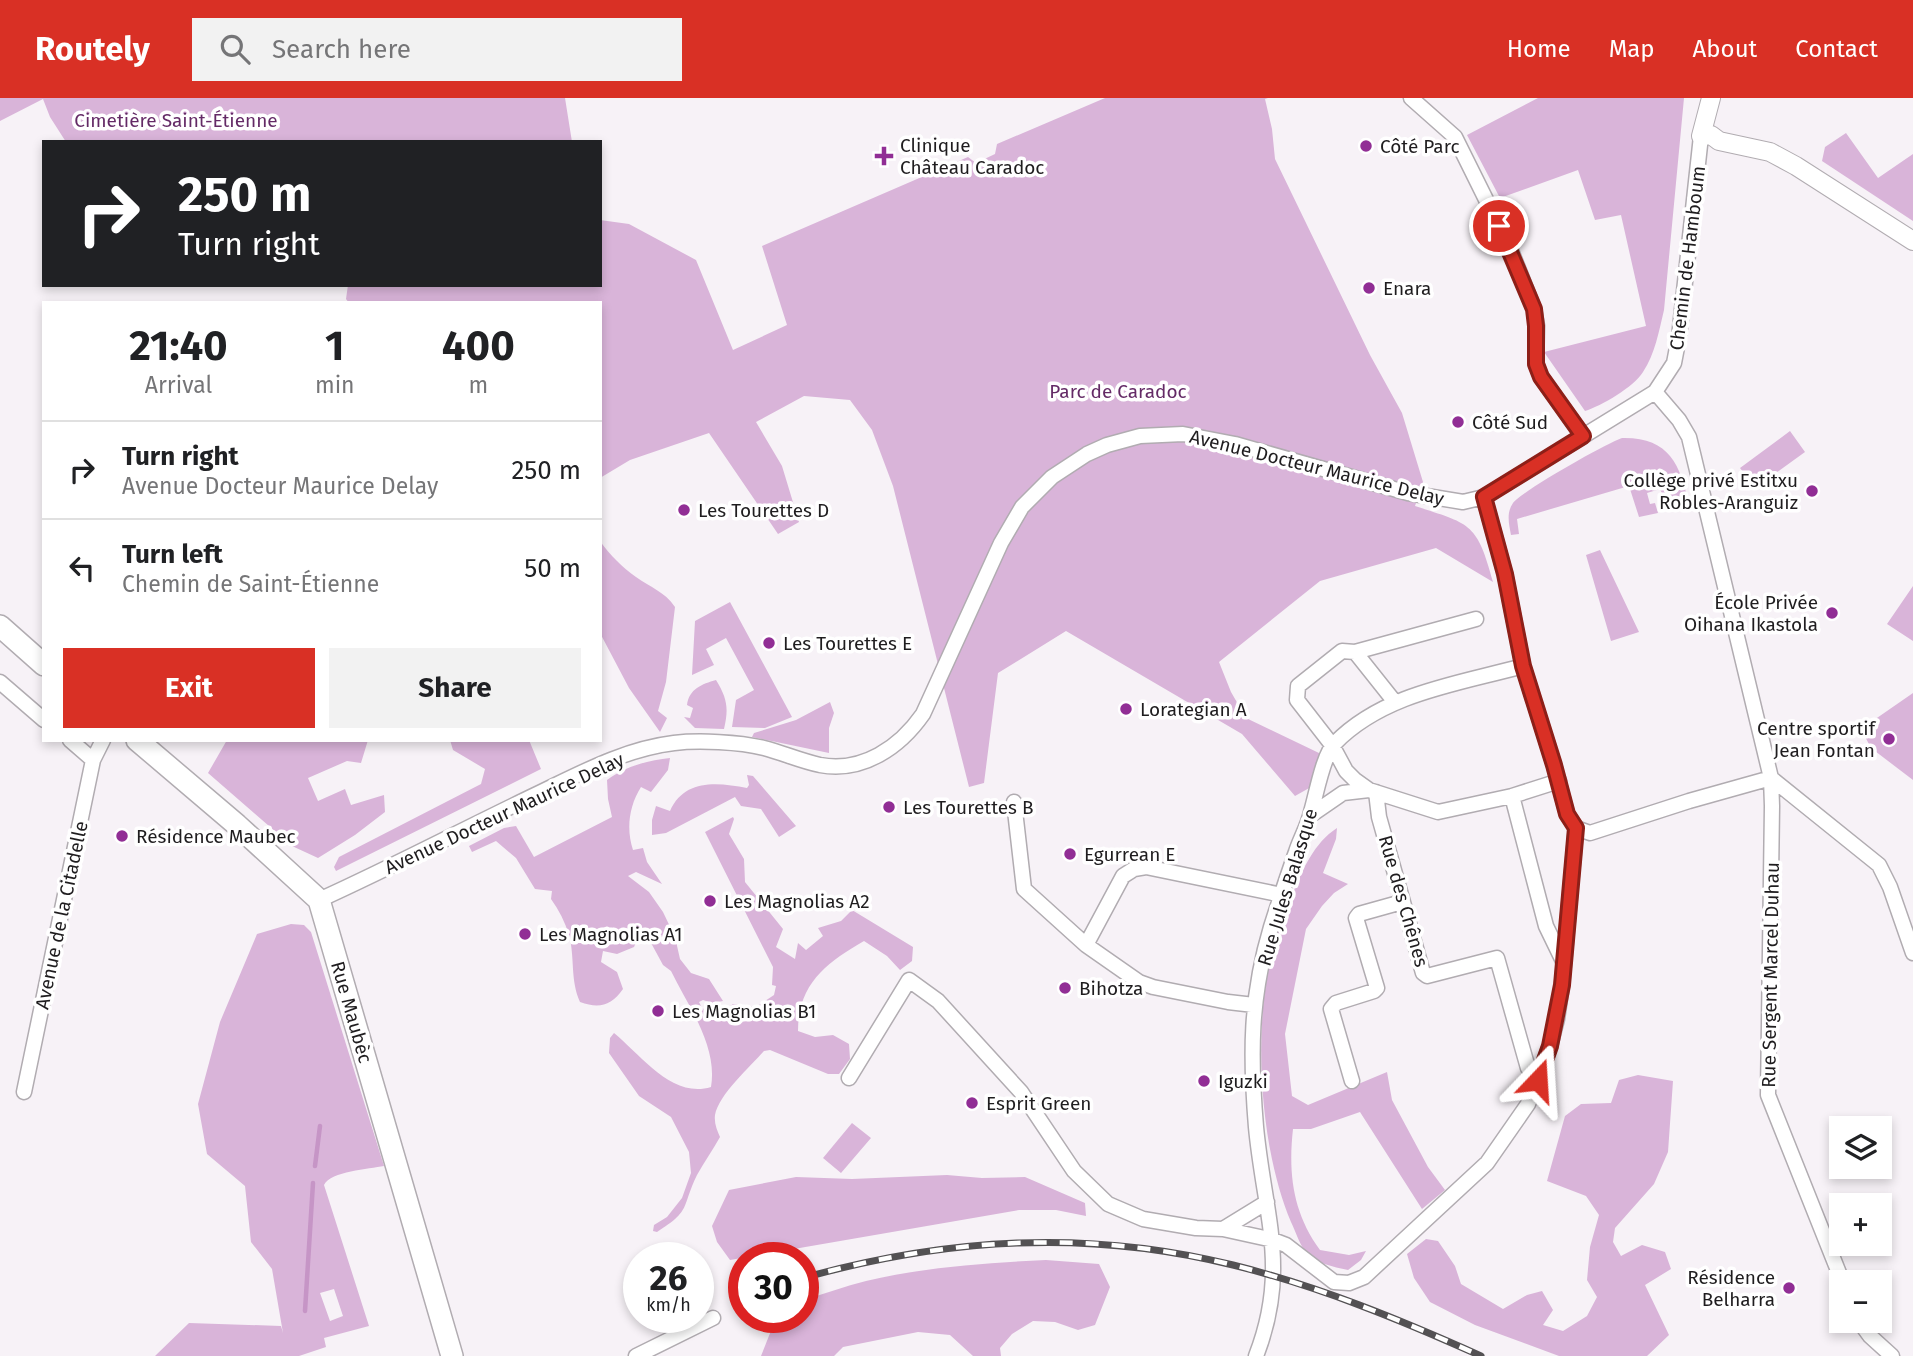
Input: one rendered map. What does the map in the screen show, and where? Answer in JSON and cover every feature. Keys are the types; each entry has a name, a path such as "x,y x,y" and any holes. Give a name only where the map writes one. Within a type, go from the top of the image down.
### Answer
{"main road":[{"path":"0,626 42,663"},
{"path":"139,742 237,825 319,900"},
{"name":"Rue Maubèc","path":"319,900 452,1356"}],"street":[{"path":"1411,98 1455,137 1510,248 1534,309 1535,347 1539,370 1583,436"},
{"path":"1711,98 1701,136 1711,135 1719,141 1770,152 1913,241"},
{"name":"Chemin de Hamboum","path":"1655,392 1674,363 1679,337 1701,136"},
{"path":"1655,392 1679,420 1689,437 1771,778 1879,865 1891,887 1913,953"},
{"name":"Avenue Docteur Maurice Delay","path":"319,900 571,778 617,758 653,747 698,742 761,747 824,766 869,761 884,753 913,728 923,714 1001,543 1022,507 1052,477 1087,454 1107,445 1155,434 1203,436 1408,493 1463,502 1484,497 1655,392"},
{"path":"1484,497 1505,574 1523,666 1567,814 1576,828 1590,833 1771,778"},
{"path":"1476,619 1356,652 1342,651 1298,686 1297,700 1332,745 1346,771 1373,791 1438,812 1512,796 1559,780"},
{"path":"1356,652 1394,701"},
{"path":"1332,745 1362,720 1394,701 1523,666"},
{"path":"0,682 42,718"},
{"path":"72,742 93,760"},
{"name":"Avenue de la Citadelle","path":"24,1092 93,760 102,742"},
{"name":"Rue Jules Balasque","path":"1256,1356 1273,1296 1273,1240 1259,1151 1252,1077 1254,1004 1270,931 1311,815 1315,793 1332,745"},
{"name":"Rue Sergent Marcel Duhau","path":"1771,778 1768,1094 1838,1270"},
{"path":"1311,815 1343,793 1373,791"},
{"name":"Rue des Chênes","path":"1373,791 1423,973 1427,976 1497,958 1528,1068 1538,1080"},
{"path":"1512,796 1546,926 1564,962"},
{"path":"1014,802 1024,889 1086,945 1139,982 1153,987 1228,1002 1254,1004"},
{"path":"849,1078 909,980 938,1001 1021,1092 1074,1171 1108,1204 1143,1219 1273,1240 1286,1245 1334,1282 1349,1283 1364,1277 1487,1163 1517,1122 1538,1080 1557,1019 1576,828"},
{"path":"1086,945 1123,876 1135,869 1146,867 1282,895"},
{"path":"1352,1081 1331,1009 1336,1003 1377,988 1356,918 1359,914 1402,902"},
{"path":"1223,1230 1267,1202"},
{"path":"636,1356 683,1333"},
{"path":"1868,1333 1892,1356"}],"green space":[{"name":"Cimetière Saint-Étienne","path":"0,98 565,98 572,140 65,140 50,117 43,99 0,121"},
{"name":"Parc de Caradoc","path":"1105,98 1268,98 1265,99 1275,159 1370,355 1402,413 1423,482 1415,506 1460,522 1469,528 1482,547 1493,582 1436,548 1320,581 1219,662 1231,692 1246,718 1319,753 1311,787 1295,796 1242,734 1066,631 998,673 984,783 969,787 893,486 872,430 850,400 804,396 756,422 782,466 799,522 778,534 709,433 630,460 602,477 602,301 346,299 348,287 602,287 602,220 629,224 696,260 733,350 787,325 762,246 968,157 976,163 995,154 997,144"},
{"path":"1538,98 1684,98 1664,310 1651,358 1639,378 1632,384 1600,405 1585,411 1544,352 1646,326 1621,215 1595,220 1578,170 1500,198 1467,135"},
{"path":"1846,133 1878,178 1913,154 1913,221 1822,161 1825,147"},
{"path":"1790,431 1805,452 1755,488 1740,468"},
{"path":"1622,438 1651,442 1670,456 1681,477 1689,504 1662,512 1659,502 1665,500 1660,489 1647,493 1650,504 1655,503 1658,513 1639,517 1629,486 1517,519 1519,534 1511,535 1509,511 1513,503 1564,468"},
{"path":"602,544 626,569 662,593 675,607 666,682 658,711 667,718 660,732 629,688 602,637"},
{"path":"1600,550 1639,632 1611,641 1586,555"},
{"path":"1913,586 1913,641 1887,624"},
{"path":"730,602 792,717 765,728 732,727 736,700 754,690 726,638 706,649 714,665 692,675 695,621"},
{"path":"716,680 726,703 724,729 695,728 684,717 690,718 693,708 687,705 688,699 697,688"},
{"name":"Centre sportif Jean Fontan","path":"1913,693 1913,780 1871,748 1861,729"},
{"path":"830,702 834,713 829,728 829,753 752,737 754,733 796,720"},
{"path":"226,742 367,742 361,763 347,761 308,778 318,801 345,789 351,805 384,795 385,812 318,858 292,846 208,773"},
{"path":"451,742 530,742 541,769 336,871 334,867 339,857 481,784 485,769 453,750"},
{"path":"670,758 668,770 651,792 641,787 631,810 629,826 633,850 643,848 647,862 662,884 636,872 628,876 649,892 663,912 675,937 680,959 691,973 709,979 723,1001 712,1003 703,1000 699,1002 702,1008 719,1016 728,1013 733,1004 756,1007 774,995 776,986 772,985 773,967 705,832 733,817 729,834 744,859 745,882 783,929 776,947 795,959 798,943 806,950 823,936 818,928 841,921 852,910 913,947 912,961 900,970 887,956 864,941 826,967 817,977 803,1000 798,1031 815,1037 833,1035 849,1044 850,1059 839,1074 828,1074 770,1050 764,1051 722,1098 715,1115 720,1137 697,1175 681,1213 657,1232 653,1231 654,1225 667,1217 682,1198 691,1173 689,1152 671,1117 639,1096 609,1053 610,1038 614,1033 670,1081 683,1087 711,1087 710,1057 693,1012 671,971 663,965 644,930 633,928 639,935 634,947 617,954 603,951 601,962 617,972 623,989 614,999 604,1004 580,1002 575,985 569,935 562,916 551,899 552,891 535,889 516,858 496,841 472,852 469,846 504,828 516,826 534,857 612,817 607,780 637,765"},
{"path":"747,775 753,776 796,826 779,837 761,809 741,806 735,797 666,833 652,835 656,806 670,811 684,793 702,785 747,788"},
{"path":"1337,828 1336,839 1323,873 1348,884 1334,893 1306,929 1285,1034 1292,1096 1308,1105 1387,1072 1392,1100 1428,1167 1445,1190 1422,1209 1360,1112 1311,1129 1293,1129 1291,1162 1298,1207 1320,1250 1349,1255 1366,1251 1361,1260 1348,1270 1314,1259 1305,1251 1291,1222 1271,1155 1265,1118 1261,1039 1269,965 1277,933 1310,857 1322,841"},
{"path":"291,924 304,925 311,932 384,1166 342,1174 328,1180 324,1185 369,1326 324,1338 326,1347 299,1356 155,1356 189,1323 281,1326 283,1333 272,1269 251,1242 245,1186 207,1154 198,1104 220,1022 257,934","holes":["334,1289 343,1316 330,1321 320,1293"]},
{"path":"1638,1075 1673,1081 1668,1152 1654,1184 1615,1228 1613,1242 1621,1256 1642,1245 1665,1252 1671,1269 1645,1285 1669,1335 1647,1356 1559,1356 1475,1325 1430,1302 1414,1278 1407,1254 1426,1239 1438,1241 1455,1266 1461,1284 1503,1309 1527,1295 1542,1291 1553,1310 1543,1325 1563,1331 1587,1316 1597,1297 1587,1280 1590,1247 1599,1215 1586,1196 1547,1181 1565,1116 1581,1104 1611,1103 1619,1080"},
{"path":"852,1123 871,1138 841,1173 823,1158"},
{"path":"947,1175 982,1178 1025,1177 1085,1203 1086,1216 1056,1210 1019,1210 819,1245 819,1242 728,1242 728,1257 717,1242 712,1226 729,1190 796,1177 852,1179"},
{"path":"1046,1260 1099,1264 1110,1287 1095,1325 1078,1330 1055,1322 1033,1321 1012,1334 1000,1348 1001,1356 973,1356 950,1335 918,1332 843,1347 834,1356 761,1356 770,1333 819,1333 819,1295 888,1276 978,1264"}],"waterway":[{"path":"315,1166 320,1126"},
{"path":"305,1311 313,1183"}],"railway":[{"path":"819,1274 910,1254 963,1247 1017,1243 1124,1246 1178,1254 1265,1273 1390,1317 1481,1356"}],"place":[{"name":"Côté Parc","path":"1366,146"},
{"name":"Clinique Château Caradoc","path":"884,156"},
{"name":"Enara","path":"1369,288"},
{"name":"Côté Sud","path":"1458,422"},
{"name":"Collège privé Estitxu Robles-Aranguiz","path":"1812,491"},
{"name":"Les Tourettes D","path":"684,510"},
{"name":"École Privée Oihana Ikastola","path":"1832,613"},
{"name":"Les Tourettes E","path":"769,643"},
{"name":"Lorategian A","path":"1126,709"},
{"name":"Centre sportif Jean Fontan","path":"1889,739"},
{"name":"Les Tourettes B","path":"889,807"},
{"name":"Résidence Maubec","path":"122,836"},
{"name":"Egurrean E","path":"1070,854"},
{"name":"Les Magnolias A2","path":"710,901"},
{"name":"Les Magnolias A1","path":"525,934"},
{"name":"Bihotza","path":"1065,988"},
{"name":"Les Magnolias B1","path":"658,1011"},
{"name":"Iguzki","path":"1204,1081"},
{"name":"Esprit Green","path":"972,1103"},
{"name":"Résidence Belharra","path":"1789,1288"}],"route":[{"path":"1499,226 1534,309 1536,364 1541,377 1583,436 1484,497 1505,574 1523,666 1567,814 1576,828 1557,1019 1538,1080"}]}
